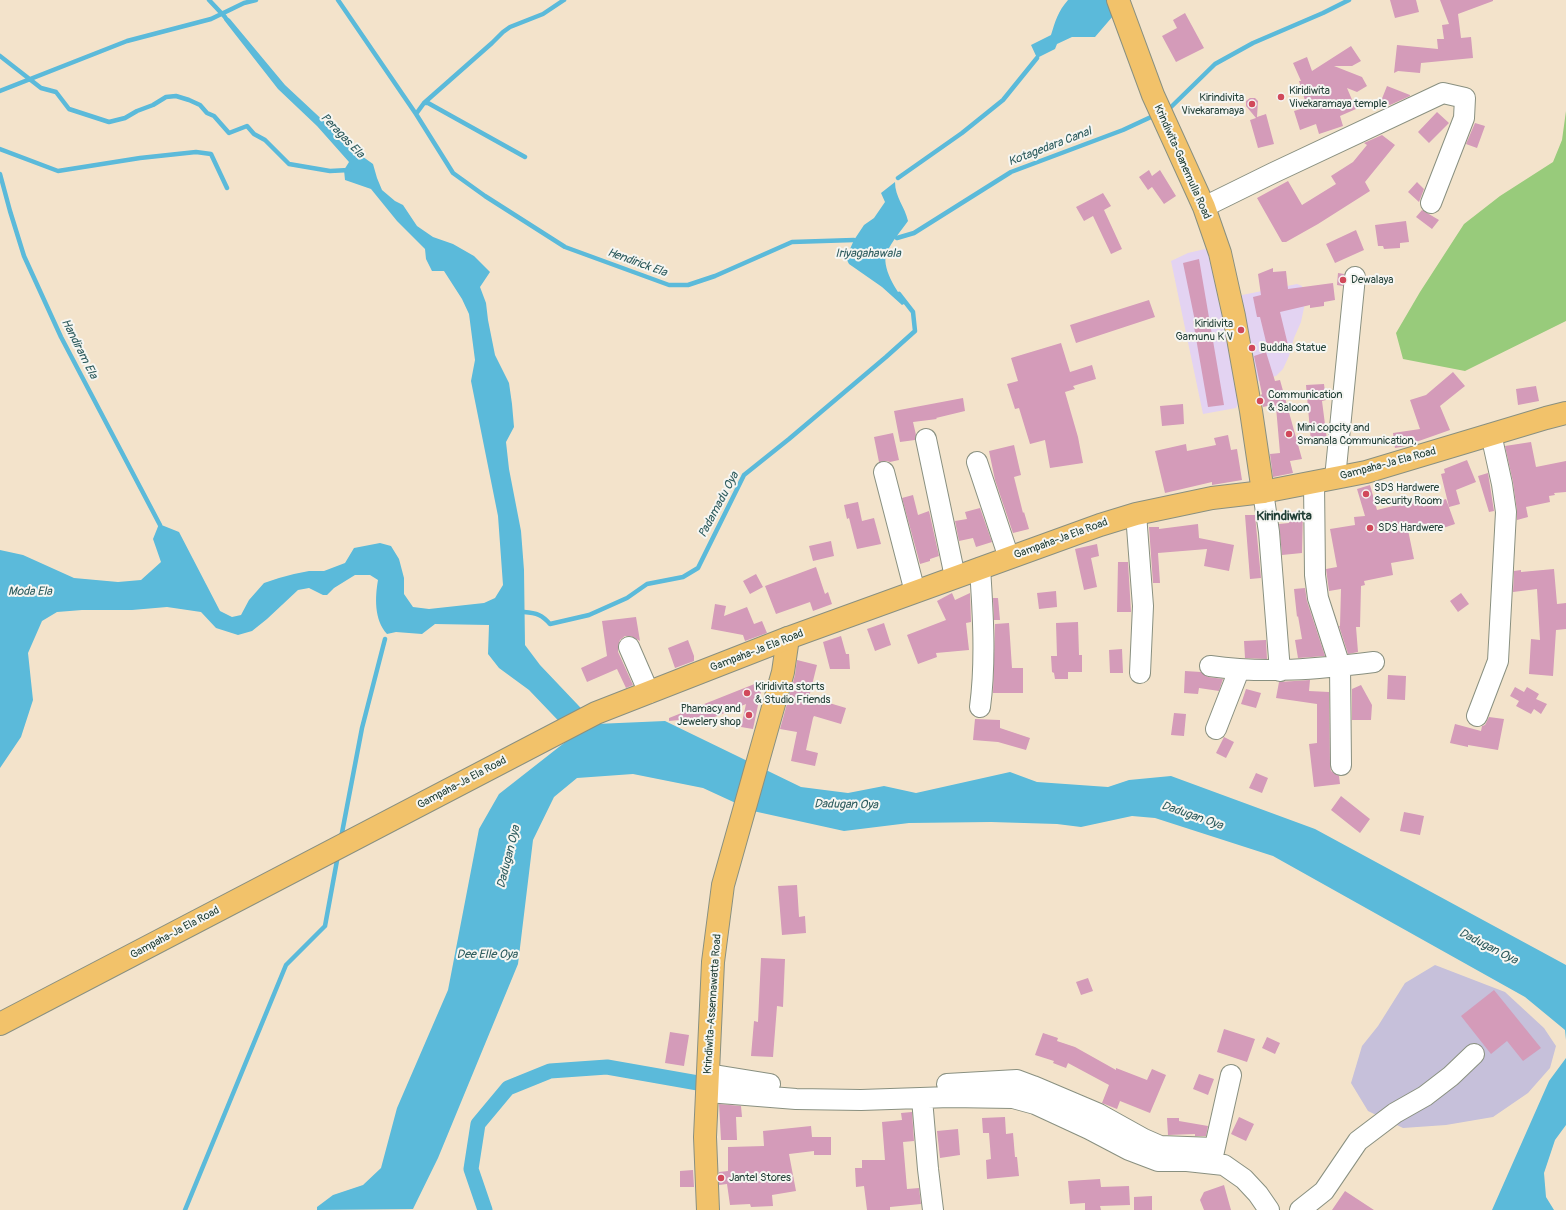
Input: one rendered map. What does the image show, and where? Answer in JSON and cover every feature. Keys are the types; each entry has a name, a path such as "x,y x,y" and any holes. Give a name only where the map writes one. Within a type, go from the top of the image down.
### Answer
{"main road":[{"name":"Krindiwita-Ganemulla Road","path":"1122,9 1153,95 1204,207 1220,253 1234,316 1251,411 1263,492"},
{"name":"Gampaha-Ja Ela Road","path":"0,1024 596,713 788,638 980,568 1136,514 1212,498 1263,492 1366,472 1566,413"},
{"name":"Krindiwita-Assennawatta Road","path":"708,1210 705,1137 713,962 723,885 783,672 788,638"}],"street":[{"path":"1204,207 1280,169 1443,93 1465,98 1464,118 1431,202"},
{"path":"1335,478 1355,277"},
{"path":"1477,716 1498,661 1506,512 1502,484 1491,434"},
{"path":"926,439 955,578"},
{"path":"977,462 1009,558"},
{"path":"884,472 915,592"},
{"path":"1314,482 1315,575 1318,598 1340,666 1341,765"},
{"path":"1263,492 1269,532 1280,671"},
{"path":"1136,514 1144,606 1140,673"},
{"path":"980,568 983,620 982,692 980,707"},
{"path":"629,647 648,693"},
{"path":"1210,666 1239,670 1280,671 1374,662"},
{"path":"1216,730 1239,670"},
{"path":"1300,1210 1324,1191 1358,1142 1395,1113 1425,1096 1451,1076 1474,1054"},
{"path":"1213,1156 1231,1075"},
{"path":"708,1083 745,1081 819,1089 1017,1080 1099,1114 1144,1139 1160,1146 1213,1156 1244,1179 1258,1194 1269,1210"},
{"path":"708,1083 796,1099 922,1099 950,1097 1013,1098 1035,1104 1089,1129 1129,1150 1158,1161 1187,1161 1213,1156"},
{"path":"922,1099 933,1210"}],"shaded area":[{"name":"Kiridivita Gamunu K V","path":"1205,249 1212,253 1227,298 1297,284 1302,286 1305,303 1301,322 1283,369 1276,376 1243,385 1243,395 1236,408 1203,414 1171,261 1188,253"},
{"path":"1435,965 1505,992 1544,1028 1556,1046 1550,1068 1528,1093 1493,1117 1446,1125 1403,1128 1368,1111 1351,1083 1362,1046 1378,1026 1405,983"}],"green space":[{"path":"1566,111 1566,321 1465,371 1403,359 1396,333 1420,292 1464,224 1500,196 1553,162 1562,140"}],"water":[{"path":"1068,0 1128,0 1095,37 1072,37 1057,44 1055,49 1037,58 1031,45 1051,35 1059,12"},
{"name":"Dee Elle Oya","path":"222,13 230,19 285,85 359,154 373,164 382,190 395,201 403,205 417,226 433,237 453,244 474,256 490,272 480,287 486,303 495,355 509,383 512,404 514,427 506,442 509,469 521,531 524,570 525,645 540,665 596,724 665,721 801,787 848,793 884,786 916,793 1010,772 1037,782 1108,787 1129,780 1171,776 1315,829 1566,965 1566,1040 1565,1030 1525,997 1273,856 1155,818 1132,816 1081,827 1057,824 991,822 909,823 844,831 753,811 703,788 633,774 577,778 554,797 533,840 518,964 438,1158 413,1209 317,1210 317,1207 333,1195 363,1185 381,1168 397,1108 448,990 479,829 499,794 573,736 529,690 499,668 488,654 489,625 435,624 422,634 396,632 387,634 380,622 376,608 378,580 370,575 355,575 334,588 327,595 323,595 309,588 298,590 252,631 238,635 216,628 201,612 167,607 132,610 82,610 57,612 42,621 28,653 33,700 21,737 0,768 0,550 23,555 74,578 118,582 141,580 161,562 153,539 159,524 179,532 220,611 232,617 241,615 249,600 264,583 309,571 324,571 345,563 354,548 380,543 391,546 399,559 404,578 404,594 413,607 429,609 484,603 495,598 503,585 498,516 471,381 475,360 469,314 462,299 444,271 432,271 426,259 425,249 397,221 371,189 345,180 344,170 349,162 317,126 278,89 224,20"},
{"name":"Iriyagahawala","path":"895,182 898,197 908,221 889,248 885,258 890,279 906,303 902,305 882,287 849,264 846,258 854,240 864,225 874,218 885,202 881,193"},
{"path":"1566,1058 1566,1125 1555,1140 1544,1173 1546,1197 1554,1210 1492,1210 1549,1081"}],"building":[{"path":"1390,0 1416,0 1419,12 1395,18"},
{"path":"1440,0 1493,0 1458,14 1461,38 1471,37 1473,58 1421,63 1420,73 1398,71 1394,73 1397,45 1438,49 1437,39 1444,39 1442,25 1449,24"},
{"path":"1185,13 1204,48 1176,62 1162,36 1177,28 1173,20"},
{"path":"1351,46 1361,61 1352,66 1334,66 1362,77 1367,86 1357,92 1347,88 1356,109 1340,116 1343,126 1319,134 1316,124 1300,130 1294,111 1307,107 1299,81 1301,81 1293,63 1307,57 1312,71"},
{"path":"1387,86 1410,96 1390,105 1381,101"},
{"path":"1250,98 1255,98 1258,101 1257,117 1266,114 1274,144 1258,148 1250,120 1256,118 1246,106 1246,101"},
{"path":"1437,112 1449,123 1429,143 1418,132"},
{"path":"1475,123 1485,126 1477,148 1466,144"},
{"path":"1382,135 1395,145 1365,182 1370,191 1318,224 1286,242 1282,242 1257,198 1288,181 1302,205 1336,184 1331,176 1353,162 1367,145 1364,143"},
{"path":"1149,170 1152,176 1160,170 1176,196 1164,204 1152,187 1148,190 1139,177"},
{"path":"1417,182 1424,189 1419,202 1408,192"},
{"path":"1103,193 1111,206 1104,210 1122,249 1111,254 1093,216 1084,221 1076,207"},
{"path":"1422,210 1439,220 1432,229 1416,217"},
{"path":"1406,221 1409,242 1400,243 1400,248 1384,249 1383,246 1378,246 1375,225"},
{"path":"1356,230 1364,250 1335,263 1326,244"},
{"path":"1199,259 1224,405 1208,407 1193,321 1195,321 1183,263"},
{"path":"1273,268 1273,272 1286,271 1288,289 1333,283 1335,300 1324,302 1324,306 1310,308 1310,305 1280,312 1288,345 1268,350 1260,317 1257,317 1253,297 1261,295 1258,274"},
{"path":"1338,273 1344,274 1343,286 1337,285"},
{"path":"1149,300 1155,317 1076,343 1070,325"},
{"path":"1061,343 1070,372 1092,365 1096,379 1073,386 1075,389 1065,392 1078,437 1083,463 1050,468 1045,440 1030,444 1019,408 1015,409 1007,384 1018,381 1011,358"},
{"path":"1266,352 1275,381 1280,380 1302,459 1290,461 1293,473 1273,477 1270,454 1280,453 1276,407 1272,408 1272,405 1263,407 1262,394 1254,356"},
{"path":"1453,372 1465,386 1440,406 1450,430 1416,442 1417,444 1395,448 1393,433 1420,429 1410,400 1426,395"},
{"path":"1324,384 1326,400 1322,401 1327,440 1311,442 1306,385"},
{"path":"1536,386 1539,401 1518,405 1516,389"},
{"path":"963,398 965,411 936,418 937,419 913,422 916,435 915,440 900,442 894,411"},
{"path":"1183,404 1184,424 1162,426 1160,406"},
{"path":"893,433 899,460 879,462 874,437"},
{"path":"1228,435 1231,450 1237,449 1242,480 1212,485 1212,482 1165,493 1155,451 1186,444 1187,451 1216,445 1214,438"},
{"path":"1531,442 1536,467 1566,461 1566,492 1554,493 1555,495 1549,496 1550,502 1526,507 1528,517 1517,520 1513,482 1505,446"},
{"path":"1014,445 1021,475 1014,477 1023,513 1024,512 1029,529 1013,533 995,480 989,451"},
{"path":"1467,460 1476,482 1456,490 1460,504 1449,507 1441,474 1445,473 1444,469"},
{"path":"1488,473 1494,511 1489,512 1478,476"},
{"path":"1370,485 1377,510 1421,499 1423,507 1446,499 1455,524 1440,529 1438,523 1408,530 1414,559 1391,563 1393,575 1364,581 1365,585 1361,586 1360,627 1356,627 1358,652 1348,654 1339,626 1341,589 1329,591 1326,569 1337,567 1330,529 1355,525 1354,517 1365,516 1357,489"},
{"path":"913,495 918,515 929,511 939,556 920,564 902,498"},
{"path":"858,502 862,521 874,518 881,544 857,549 844,505"},
{"path":"980,508 992,542 976,547 973,538 959,541 955,521 967,519 965,512"},
{"path":"1303,511 1302,553 1282,555 1279,524 1289,523 1288,512"},
{"path":"1245,515 1255,515 1261,578 1250,579"},
{"path":"1198,524 1199,538 1234,545 1229,571 1204,566 1207,549 1158,553 1160,583 1153,583 1149,527 1159,527 1159,529"},
{"path":"831,541 834,556 813,561 809,546"},
{"path":"1097,544 1099,556 1091,558 1097,587 1084,590 1075,549"},
{"path":"1118,562 1128,562 1131,612 1117,612"},
{"path":"816,567 825,594 828,592 832,604 813,611 810,602 776,614 765,586"},
{"path":"1554,569 1557,604 1566,603 1566,629 1556,630 1553,676 1529,674 1531,639 1540,640 1537,589 1513,592 1514,571 1521,570 1521,572"},
{"path":"756,574 763,587 750,594 743,581"},
{"path":"1305,588 1307,601 1325,656 1298,658 1295,640 1302,639 1298,616 1297,617 1294,589"},
{"path":"1056,591 1057,607 1039,609 1037,593"},
{"path":"952,593 955,600 970,593 971,622 966,623 969,650 936,653 937,657 918,664 907,635 946,620 937,601"},
{"path":"1461,593 1469,604 1458,612 1450,601"},
{"path":"993,598 998,598 1000,620 994,620"},
{"path":"715,604 726,606 724,616 747,607 754,624 762,621 767,633 745,641 743,635 711,629"},
{"path":"636,617 640,641 631,636 625,636 620,640 618,646 618,652 633,685 626,688 617,669 587,682 581,668 607,656 602,621"},
{"path":"1078,622 1079,655 1082,655 1082,672 1068,672 1068,679 1055,679 1054,673 1052,672 1051,656 1057,656 1056,623"},
{"path":"884,623 891,645 875,651 867,629"},
{"path":"1009,623 1012,668 1023,668 1023,693 993,693 995,624"},
{"path":"841,636 846,654 849,654 850,669 830,669 823,642"},
{"path":"688,640 694,656 694,661 675,668 668,648"},
{"path":"1266,640 1267,659 1245,658 1244,641"},
{"path":"1122,649 1123,673 1110,673 1109,650"},
{"path":"797,660 817,665 809,697 846,708 841,724 814,716 806,750 818,753 815,766 791,761 797,732 780,729 795,675"},
{"path":"1185,671 1201,672 1208,677 1223,679 1219,691 1199,688 1198,694 1184,693"},
{"path":"1388,675 1406,676 1405,700 1387,699"},
{"path":"1310,680 1309,691 1329,692 1330,765 1331,771 1339,776 1340,784 1314,787 1309,744 1317,743 1317,704 1276,698 1279,682"},
{"path":"757,683 761,691 753,729 741,727 746,704 700,723 698,718 669,721 669,718"},
{"path":"1361,685 1372,705 1371,720 1352,720 1352,689"},
{"path":"1515,687 1524,692 1527,687 1539,694 1536,699 1547,704 1541,714 1534,709 1531,714 1516,706 1519,701 1510,696"},
{"path":"1246,689 1261,693 1256,708 1241,704"},
{"path":"1174,713 1186,714 1184,736 1171,735"},
{"path":"1489,717 1504,719 1498,750 1468,745 1468,747 1450,743 1455,724 1481,731 1482,726 1485,725"},
{"path":"975,719 1000,720 1000,728 1030,738 1026,750 998,742 973,740"},
{"path":"1224,737 1234,742 1226,758 1216,753"},
{"path":"1256,773 1268,778 1262,793 1249,788"},
{"path":"1341,796 1370,819 1360,833 1331,810"},
{"path":"1404,812 1424,816 1420,835 1400,831"},
{"path":"797,885 799,917 805,916 806,933 782,935 778,886"},
{"path":"761,958 785,959 783,1007 777,1006 773,1057 751,1056 754,1021 758,1022"},
{"path":"1088,978 1093,991 1081,995 1076,982"},
{"path":"1494,990 1541,1048 1523,1061 1507,1041 1491,1054 1461,1016"},
{"path":"1224,1029 1255,1039 1247,1062 1217,1052"},
{"path":"670,1032 689,1035 684,1066 665,1063"},
{"path":"1043,1033 1058,1038 1057,1041 1075,1047 1116,1070 1116,1068 1147,1080 1152,1069 1166,1075 1150,1113 1120,1101 1117,1109 1102,1103 1109,1085 1068,1063 1066,1068 1053,1063 1054,1061 1035,1055"},
{"path":"1267,1037 1280,1043 1275,1054 1262,1048"},
{"path":"1199,1074 1214,1079 1208,1095 1193,1089"},
{"path":"719,1104 741,1106 742,1117 736,1117 737,1140 721,1140"},
{"path":"912,1112 914,1141 903,1142 907,1189 919,1188 921,1204 890,1207 890,1210 867,1210 864,1186 856,1187 855,1168 862,1168 862,1160 885,1160 882,1122 902,1120 901,1113"},
{"path":"1005,1117 1006,1134 1013,1133 1015,1157 1017,1157 1019,1176 987,1179 986,1160 991,1159 989,1133 983,1133 982,1118"},
{"path":"1239,1117 1254,1124 1246,1141 1231,1134"},
{"path":"1167,1118 1179,1118 1179,1121 1208,1126 1206,1136 1195,1136 1195,1134 1168,1135"},
{"path":"811,1126 812,1137 831,1137 831,1155 814,1155 814,1151 789,1154 796,1191 772,1195 773,1206 751,1207 750,1204 730,1205 727,1184 719,1185 719,1172 728,1171 728,1147 764,1146 763,1131"},
{"path":"958,1129 960,1155 940,1158 937,1131"},
{"path":"693,1170 694,1187 680,1187 680,1171"},
{"path":"1100,1179 1101,1187 1129,1186 1130,1205 1100,1206 1101,1210 1085,1210 1085,1203 1070,1204 1068,1181"},
{"path":"1224,1185 1231,1210 1204,1210 1200,1200 1204,1192"},
{"path":"1345,1191 1374,1210 1332,1210"},
{"path":"1152,1196 1152,1210 1134,1210 1134,1197"}],"waterway":[{"name":"Peragas Ela","path":"209,0 225,17"},
{"path":"0,91 127,41 211,19 244,3 256,0"},
{"name":"Hendirick Ela","path":"338,0 416,114 453,173 485,196 565,247 669,285 688,285 715,276 792,242 854,240"},
{"path":"416,114 424,103 503,32 510,27 543,14 564,0"},
{"name":"Kotagedara Canal","path":"1169,109 1215,64 1253,43 1323,13 1349,0"},
{"name":"Peragas Ela","path":"0,56 41,88 56,92 69,109 109,122 125,118 166,97 176,96 200,105 207,113 214,116 229,133 247,126 254,134 265,140 289,164 330,171 349,170"},
{"path":"898,178 962,133 1003,100 1037,58"},
{"path":"424,103 428,103 525,157"},
{"name":"Kotagedara Canal","path":"897,238 914,233 1011,172 1123,130 1151,117"},
{"path":"0,149 58,171 140,158 196,152 211,154 227,188"},
{"name":"Handiram Ela","path":"0,174 24,256 61,337 160,525"},
{"name":"Padamadu Oya","path":"524,612 539,615 550,624 589,615 627,598 647,584 683,577 698,568 744,475 789,439 915,331 913,312 899,294"},
{"path":"341,838 362,728 385,639"},
{"path":"185,1210 286,965 325,926 338,855"},
{"path":"485,1210 471,1169 478,1124 508,1088 550,1071 607,1067 716,1085"}],"place":[{"name":"Kiridiwita Vivekaramaya temple","path":"1281,97"},
{"name":"Kirindivita Vivekaramaya","path":"1252,104"},
{"name":"Dewalaya","path":"1343,280"},
{"name":"Kiridivita Gamunu K V","path":"1241,330"},
{"name":"Buddha Statue","path":"1252,348"},
{"name":"Communication & Saloon","path":"1260,401"},
{"name":"Mini copcity and Smanala Communication,","path":"1289,434"},
{"name":"SDS Hardwere Security Room","path":"1366,494"},
{"name":"SDS Hardwere","path":"1370,528"},
{"name":"Kiridivita storts & Studio Friends","path":"747,693"},
{"name":"Phamacy and Jewelery shop","path":"749,715"},
{"name":"Jantel Stores","path":"721,1178"}],"district":[{"name":"Kirindiwita","path":"1284,517"}],"water label":[{"name":"Moda Ela","path":"30,592"},
{"name":"Dadugan Oya","path":"846,805"},
{"name":"Dadugan Oya","path":"1192,816"},
{"name":"Dadugan Oya","path":"509,857"},
{"name":"Dadugan Oya","path":"1488,947"}]}
